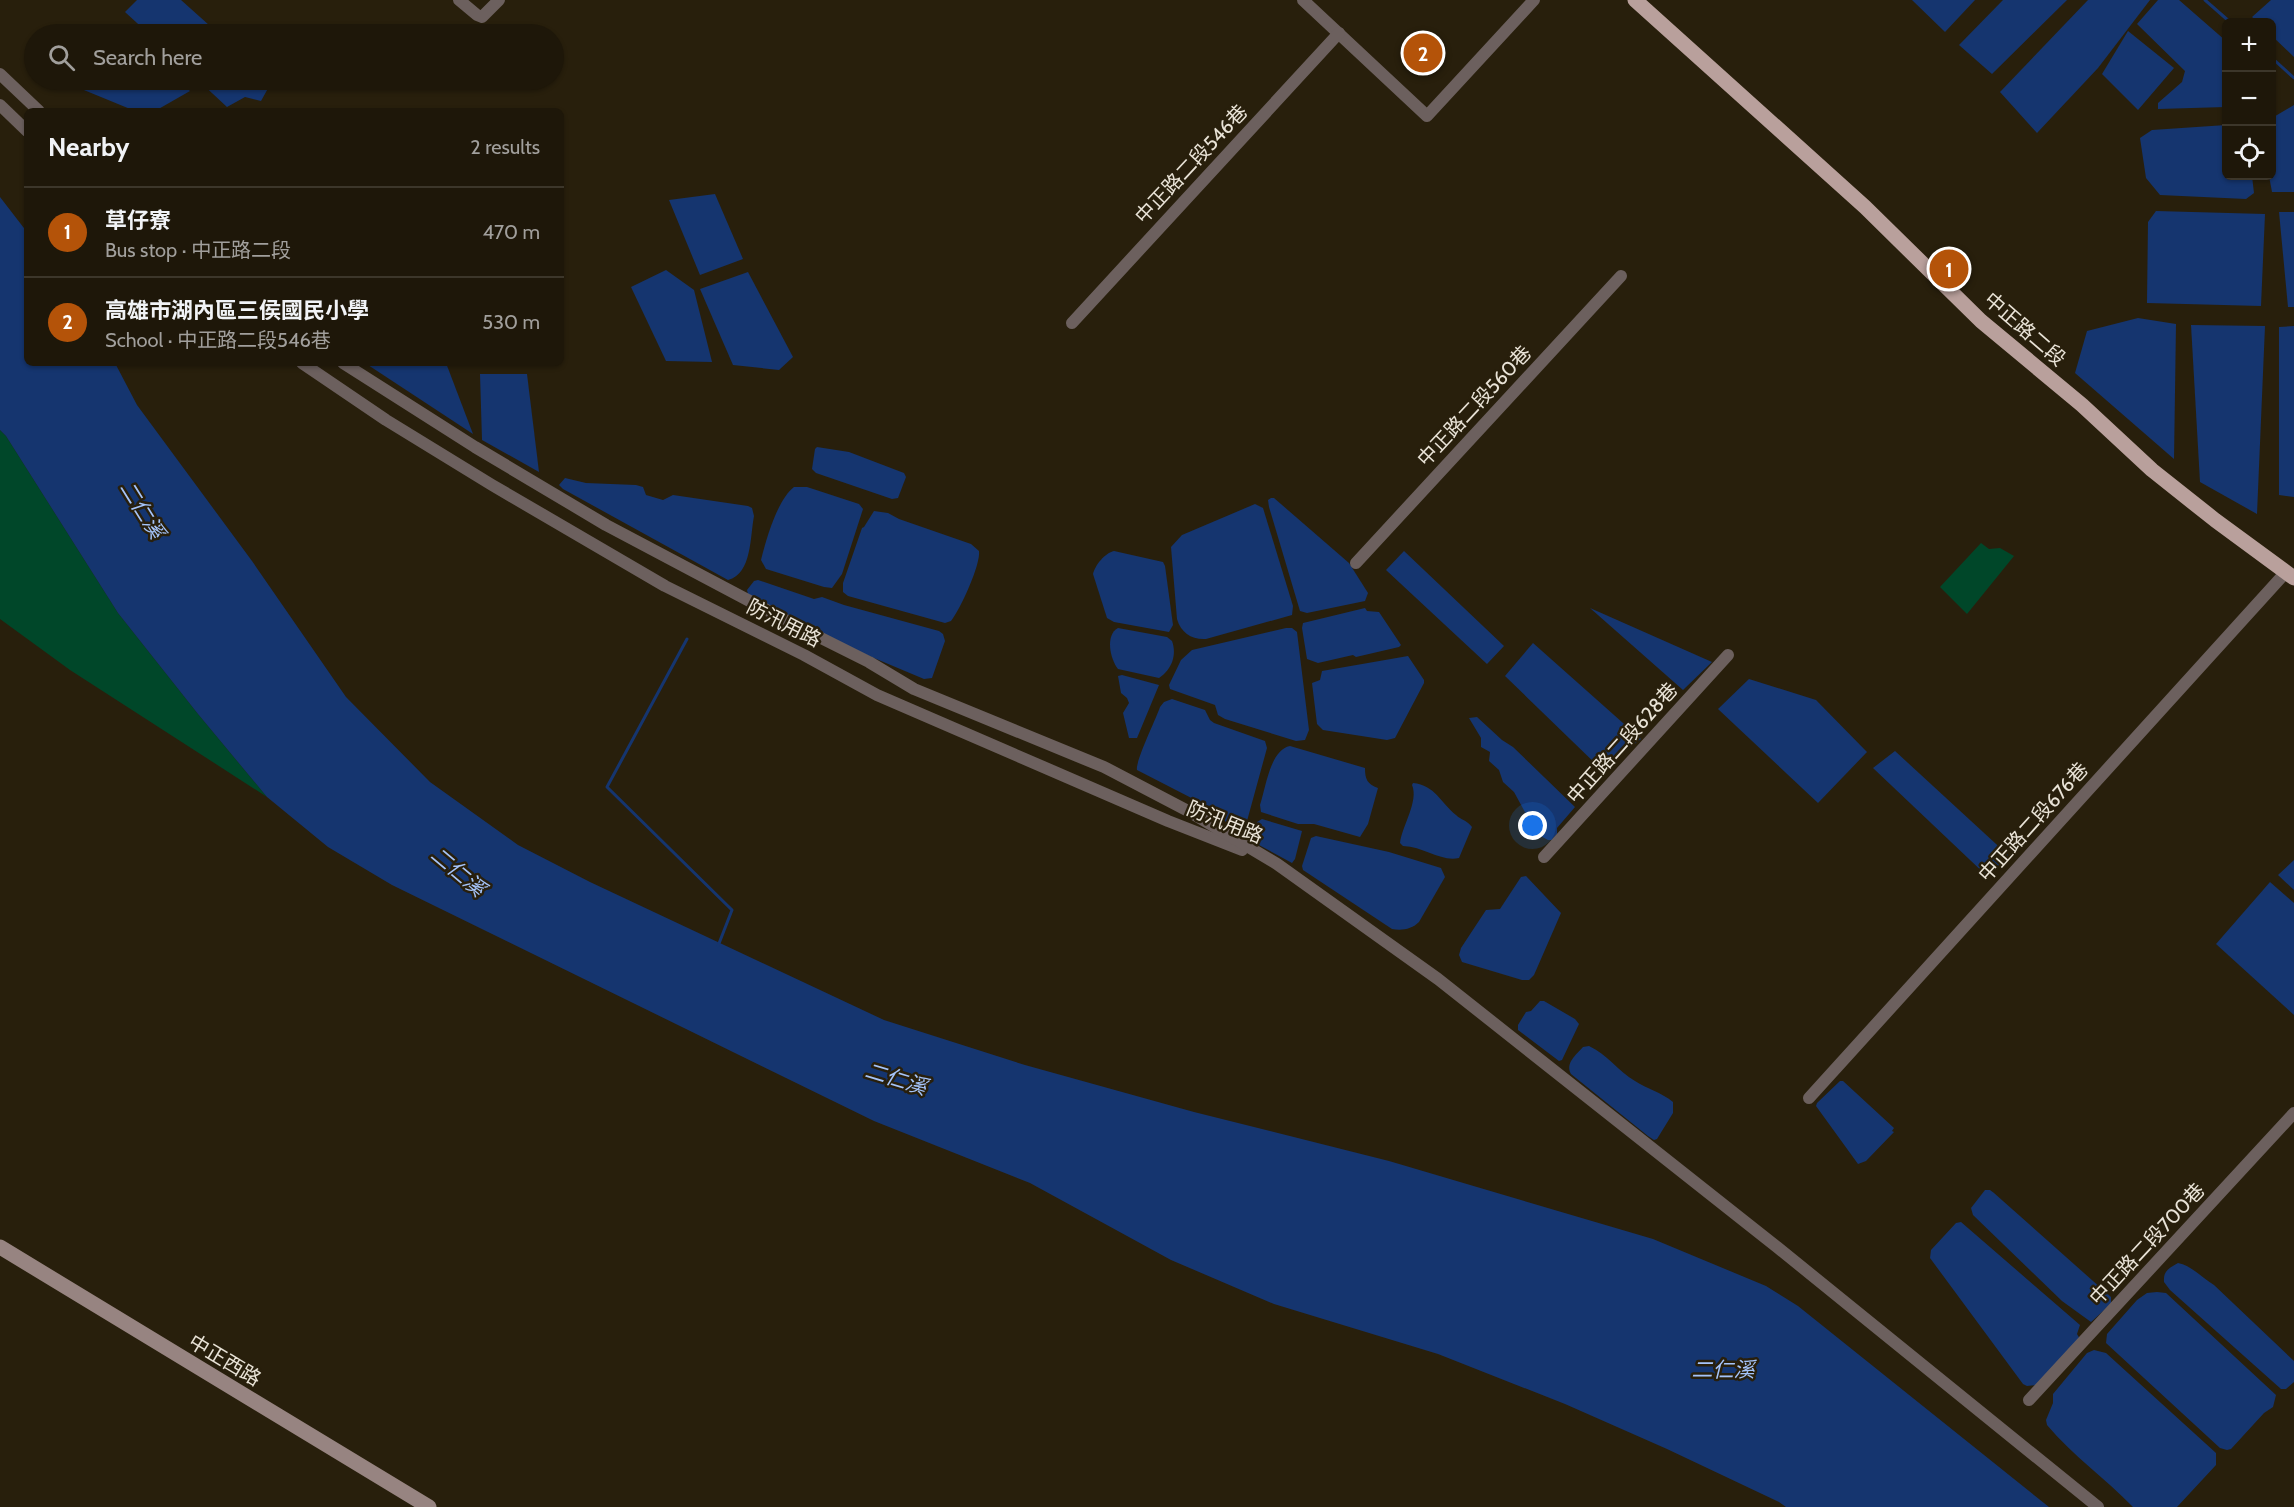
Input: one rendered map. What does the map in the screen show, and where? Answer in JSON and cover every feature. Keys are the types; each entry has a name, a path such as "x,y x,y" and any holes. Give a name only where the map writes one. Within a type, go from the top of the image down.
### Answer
{"main road":[{"name":"中正路二段","path":"1635,0 1865,207 1981,321 2082,405 2152,470 2290,575"}],"street":[{"path":"459,0 477,15 482,16 499,0"},
{"path":"1303,0 1427,116 1534,0"},
{"name":"中正路二段546巷","path":"1072,323 1339,33"},
{"path":"0,74 36,108"},
{"path":"0,105 24,128"},
{"name":"中正路二段560巷","path":"1356,563 1621,276"},
{"name":"防汛用路","path":"306,366 386,420 665,586 804,655 878,695 1168,821 1277,864"},
{"path":"348,366 475,447 616,530 869,662 914,689 1104,767 1190,812 1277,864 1438,979 1777,1247 2098,1507"},
{"name":"中正路二段676巷","path":"1809,1098 2290,575"},
{"name":"中正路二段628巷","path":"1544,857 1728,655"},
{"name":"中正路二段700巷","path":"2029,1400 2294,1113"},
{"name":"中正西路","path":"0,1247 429,1507"}],"green space":[{"path":"0,430 118,613 267,797 70,670 0,619"},
{"path":"1981,543 1989,549 2000,548 2014,556 1967,614 1940,587"}],"water":[{"path":"137,0 181,0 208,24 138,24 125,12"},
{"path":"1912,0 1975,0 1945,32"},
{"path":"2003,0 2067,0 1992,74 1959,45"},
{"path":"2088,0 2150,0 2098,68 2037,133 2000,92"},
{"path":"2158,0 2179,0 2222,38 2222,107 2158,109 2158,103 2182,82 2185,71 2137,24"},
{"path":"2271,0 2294,0 2294,57 2276,40 2276,18 2252,17"},
{"path":"2128,31 2174,68 2138,110 2102,74"},
{"path":"84,90 190,91 160,108 128,108"},
{"path":"209,90 267,90 261,101 245,97 227,107"},
{"path":"2294,105 2294,192 2272,192 2270,180 2276,180 2276,116"},
{"path":"2222,125 2222,180 2252,180 2254,193 2246,199 2160,195 2146,178 2140,138 2152,130"},
{"path":"715,194 743,259 700,275 669,200"},
{"name":"二仁溪","path":"0,197 24,228 24,366 117,366 137,405 252,561 346,697 430,782 518,845 590,882 884,1020 1025,1065 1194,1112 1389,1161 1653,1239 1766,1286 1798,1306 2049,1507 1786,1507 1667,1449 1565,1404 1438,1354 1274,1304 1171,1260 1030,1183 874,1121 392,885 328,847 267,797 118,613 0,430"},
{"path":"2156,211 2265,214 2261,306 2147,303 2148,222"},
{"path":"2279,212 2294,212 2294,307 2288,307"},
{"path":"666,270 694,290 712,362 666,361 631,287"},
{"path":"748,272 793,357 779,370 733,365 700,289"},
{"path":"2138,318 2176,324 2174,459 2075,373 2087,331"},
{"path":"2191,325 2265,326 2257,514 2200,482"},
{"path":"2294,326 2294,497 2279,495 2279,327"},
{"path":"370,366 447,366 473,434"},
{"path":"480,374 527,374 539,472 482,440"},
{"path":"817,447 849,452 904,473 906,477 898,498 892,499 816,473 812,469"},
{"path":"565,478 586,483 636,485 643,487 646,495 663,500 673,495 748,506 752,508 754,516 746,562 736,576 728,580 563,489 559,485"},
{"path":"794,487 807,487 859,504 863,509 842,574 832,588 766,569 761,560 777,511"},
{"path":"1274,498 1349,563 1368,593 1365,601 1307,613 1300,611 1269,507 1268,500"},
{"path":"1255,504 1263,508 1293,606 1292,615 1206,639 1192,637 1184,632 1177,619 1171,547 1182,535"},
{"path":"874,511 888,513 971,544 979,551 977,566 969,587 951,621 945,623 848,596 843,592 843,583 862,528"},
{"path":"1114,551 1163,562 1173,625 1169,632 1114,622 1107,618 1093,574 1101,560"},
{"path":"1404,551 1504,646 1487,664 1386,570"},
{"path":"758,580 814,599 822,597 939,631 943,634 945,641 932,678 924,679 843,645 748,594 747,590 754,581"},
{"path":"1365,608 1367,611 1379,612 1401,645 1399,647 1318,663 1307,659 1303,623"},
{"path":"1590,608 1712,662 1683,690"},
{"path":"1118,628 1167,637 1172,641 1174,656 1170,666 1159,678 1118,669 1113,659 1110,641 1114,631"},
{"path":"1292,628 1297,632 1309,730 1305,740 1296,741 1225,719 1218,715 1215,705 1170,689 1169,685 1181,660 1192,650"},
{"path":"1533,643 1641,739 1601,769 1505,676"},
{"path":"1408,656 1424,683 1395,738 1387,740 1323,730 1317,724 1312,683 1320,680 1322,671"},
{"path":"1122,675 1159,685 1137,738 1129,738 1123,713 1129,703 1121,693 1118,676"},
{"path":"1749,679 1816,700 1867,752 1818,803 1718,709"},
{"path":"1172,699 1205,710 1214,723 1265,741 1267,748 1244,832 1238,832 1207,806 1137,770 1142,750 1160,707 1164,702"},
{"path":"1477,717 1513,747 1575,807 1557,828 1557,834 1552,840 1537,834 1514,792 1503,782 1499,770 1489,761 1490,752 1481,747 1481,738 1469,718"},
{"path":"1290,746 1365,768 1367,781 1378,788 1368,824 1360,837 1314,824 1298,824 1261,812 1260,805 1273,762 1283,749"},
{"path":"1895,751 2008,855 1988,877 1873,768"},
{"path":"1413,783 1427,787 1458,817 1472,827 1459,858 1446,858 1403,846 1400,843 1412,806"},
{"path":"1262,819 1302,831 1292,863 1259,845 1256,841 1257,822"},
{"path":"1316,836 1389,852 1441,868 1445,877 1419,922 1407,929 1392,929 1303,870 1302,866 1311,838"},
{"path":"2294,860 2294,890 2278,875"},
{"path":"1526,876 1561,913 1534,975 1529,980 1522,980 1462,962 1459,955 1461,948 1486,910 1500,909 1521,877"},
{"path":"2270,882 2294,903 2294,1015 2216,944"},
{"path":"1540,1001 1544,1001 1575,1019 1579,1024 1562,1060 1559,1061 1518,1030 1518,1025 1526,1012 1531,1011"},
{"path":"1589,1046 1601,1053 1629,1077 1673,1102 1673,1113 1657,1139 1654,1140 1648,1136 1571,1074 1569,1066 1572,1059 1583,1047"},
{"path":"1840,1081 1843,1081 1894,1128 1892,1131 1894,1132 1866,1161 1858,1164 1816,1106"},
{"path":"1985,1190 1994,1193 2111,1297 2111,1304 2091,1322 2062,1301 1973,1215 1971,1208"},
{"path":"1961,1222 2080,1325 2077,1334 2080,1339 2038,1385 2023,1384 1930,1258 1931,1250 1956,1223"},
{"path":"2178,1263 2192,1269 2214,1285 2294,1361 2294,1382 2286,1389 2281,1389 2170,1290 2164,1282 2164,1275 2169,1268"},
{"path":"2147,1293 2166,1293 2276,1395 2273,1407 2264,1413 2231,1449 2220,1448 2106,1343 2107,1334 2137,1300"},
{"path":"2094,1350 2106,1353 2216,1453 2216,1465 2177,1507 2133,1507 2067,1447 2047,1425 2046,1420 2053,1403 2053,1394 2087,1353"}],"waterway":[{"path":"2205,0 2225,18"},
{"path":"2276,62 2294,78"},
{"path":"687,639 607,787 732,910 718,946"}],"place":[{"name":"高雄市湖內區三侯國民小學","path":"1423,53"},
{"name":"草仔寮","path":"1949,269"}]}
